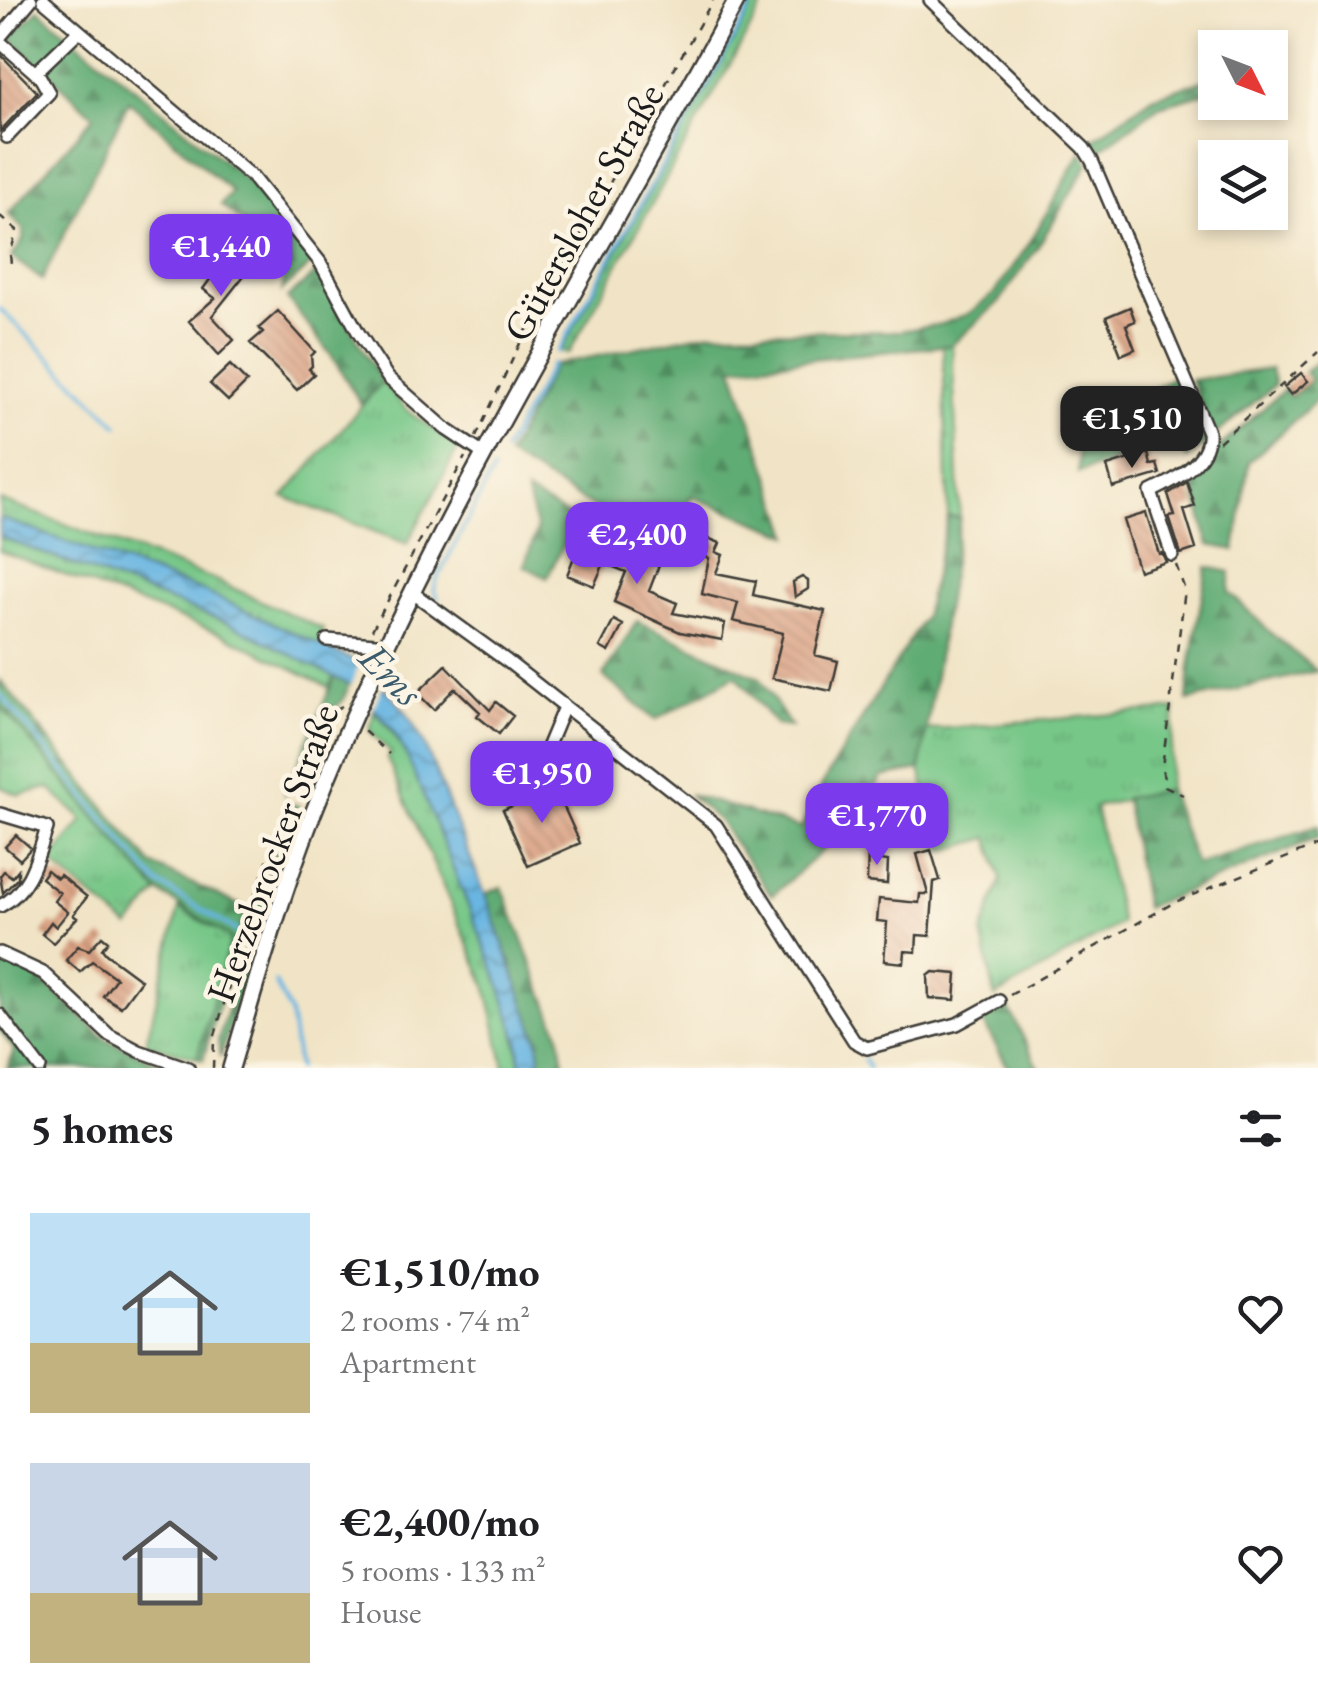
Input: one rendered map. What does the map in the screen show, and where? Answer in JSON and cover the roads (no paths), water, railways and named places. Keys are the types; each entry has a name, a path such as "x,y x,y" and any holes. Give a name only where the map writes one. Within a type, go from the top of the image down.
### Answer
{"main road":[{"name":"Gütersloher Straße","path":"378,662 478,450 738,0"},
{"name":"Herzebrocker Straße","path":"231,1068 270,932 311,818 352,709 378,662"}],"street":[{"path":"7,136 49,93 35,73 0,40 31,0"},
{"path":"43,0 252,177 320,262 388,378 478,450"},
{"path":"930,0 1084,148 1208,432 1209,444 1204,455 1151,492 1172,555"},
{"path":"35,73 79,31"},
{"path":"413,592 716,825 854,1041 867,1048 942,1028 998,1002"},
{"path":"327,640 387,646"},
{"path":"503,784 536,774 564,707"},
{"path":"0,814 47,828 29,880 0,906"},
{"path":"0,952 42,973 108,1035 188,1068"},
{"path":"0,1015 40,1068"}],"water":[{"path":"0,518 205,592 358,662 384,687 406,712 424,743 485,894 538,1041 541,1068 521,1068 518,1040 499,982 406,754 391,727 350,685 229,623 0,537"}],"waterway":[{"path":"558,352 755,0"},
{"path":"0,309 118,425"},
{"path":"504,451 552,364"},
{"path":"438,598 434,591 436,581 493,471"},
{"path":"0,694 157,883 253,941"},
{"path":"275,982 290,1013 298,1068"},
{"path":"864,1059 869,1068"}],"water label":[{"name":"Ems","path":"392,674"}]}
